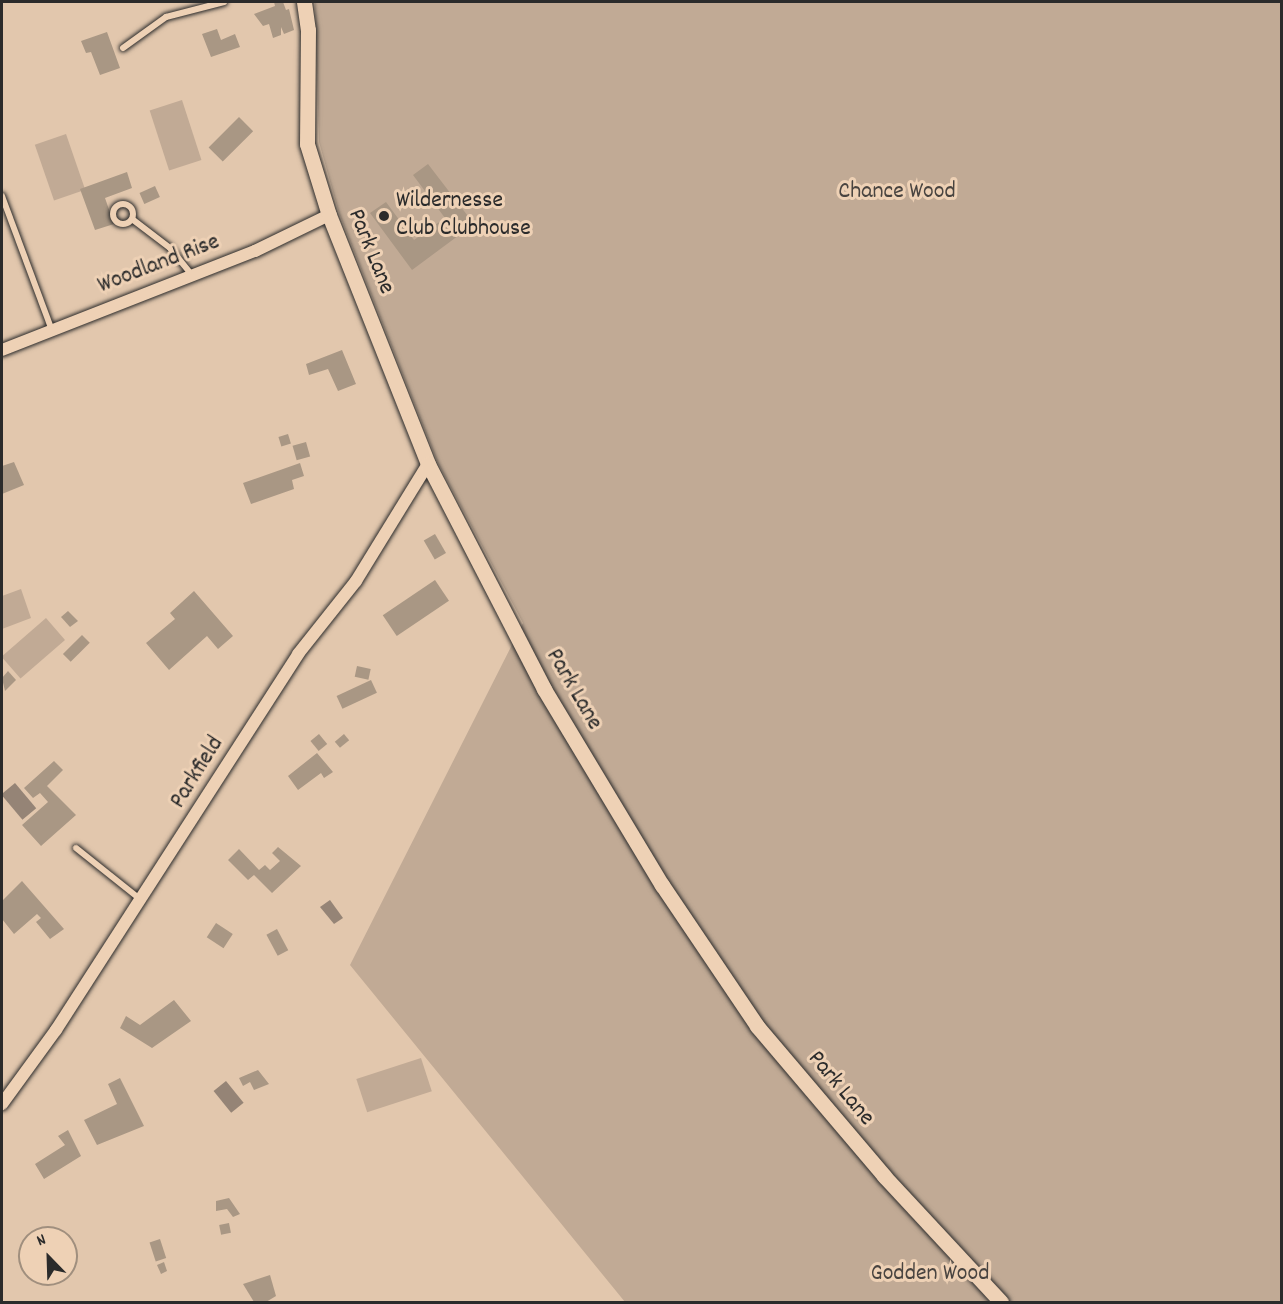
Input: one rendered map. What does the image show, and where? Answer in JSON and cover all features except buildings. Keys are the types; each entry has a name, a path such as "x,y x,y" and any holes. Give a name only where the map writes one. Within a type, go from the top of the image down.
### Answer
{"street":[{"name":"Park Lane","path":"304,2 308,30 308,144 329,215 429,464 544,689 662,885 757,1026 884,1176 1001,1302"},
{"name":"Woodland Rise","path":"2,350 51,328 255,251 329,215"},
{"name":"Parkfield","path":"2,1104 56,1030 298,654 356,581 429,464"}],"lane":[{"path":"123,48 166,17 224,2"},
{"path":"2,196 51,328"},
{"path":"132,219 170,248 192,275"},
{"path":"76,848 140,899"}],"green space":[{"path":"315,2 1281,2 1281,1302 625,1302 350,965 523,623 438,463 339,213 319,142"},
{"path":"182,100 201,160 169,170 150,111"},
{"path":"66,134 85,190 54,201 35,145"},
{"path":"21,589 31,618 2,629 2,596"},
{"path":"46,618 65,640 20,679 2,656"},
{"path":"421,1058 432,1091 367,1112 356,1079"}],"shaded area":[{"path":"15,783 36,808 22,820 2,796"},
{"path":"330,900 343,918 334,924 320,907"},
{"path":"226,1081 244,1103 231,1113 214,1091"}],"place":[{"name":"Wildernesse Club Clubhouse","path":"384,216"}],"park label":[{"name":"Chance Wood","path":"897,193"},
{"name":"Godden Wood","path":"930,1275"}]}
